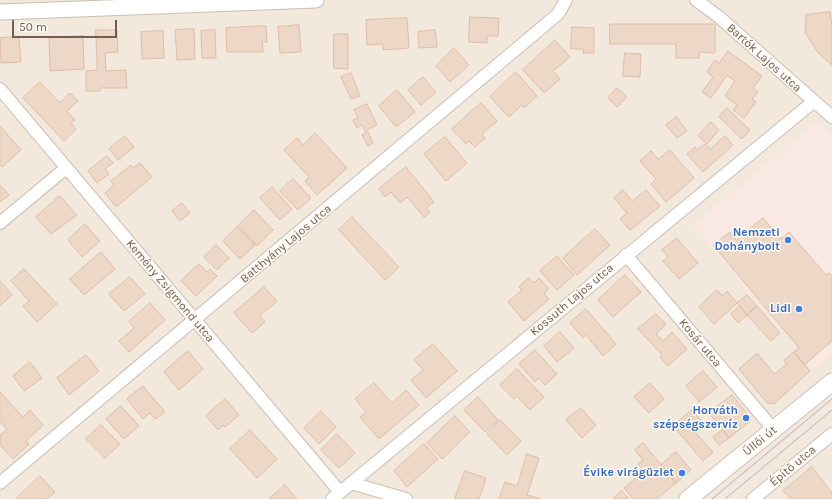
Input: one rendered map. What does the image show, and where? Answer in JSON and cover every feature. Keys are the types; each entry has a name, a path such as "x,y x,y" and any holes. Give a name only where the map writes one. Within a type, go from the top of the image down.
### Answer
{"main road":[{"name":"Üllői út","path":"688,499 832,382"}],"street":[{"path":"0,12 248,1 316,0"},
{"name":"Batthyány Lajos utca","path":"0,484 558,14 566,0"},
{"name":"Bartók Lajos utca","path":"696,0 718,17 832,118"},
{"name":"Kemény Zsigmond utca","path":"0,89 194,321 336,496"},
{"name":"Kossuth Lajos utca","path":"336,496 813,102"},
{"path":"0,224 66,168"},
{"name":"Kosár utca","path":"626,255 774,430"},
{"name":"Építő utca","path":"753,499 832,434"},
{"path":"351,483 406,499"}],"shaded area":[{"path":"0,0 832,0 832,499 0,499"},
{"path":"817,121 832,135 832,354 816,369 693,225"}],"building":[{"path":"830,12 832,25 832,65 819,54 805,32 806,15"},
{"path":"470,17 499,18 498,36 487,36 487,43 469,42"},
{"path":"407,18 409,48 383,50 383,44 367,45 366,20"},
{"path":"610,24 715,24 715,53 700,52 699,58 676,58 676,44 610,44"},
{"path":"299,25 301,52 280,53 278,27"},
{"path":"266,26 267,42 262,42 263,52 227,52 226,28"},
{"path":"572,27 594,28 594,53 583,53 584,49 571,49"},
{"path":"194,29 195,59 177,60 175,30"},
{"path":"96,30 117,30 118,52 105,53 106,71 126,70 127,88 100,88 100,91 86,91 86,71 97,70"},
{"path":"215,30 216,58 202,58 201,31"},
{"path":"435,30 437,47 419,48 418,32"},
{"path":"163,31 164,58 142,59 141,32"},
{"path":"334,34 348,34 348,69 334,68"},
{"path":"83,36 84,69 50,71 49,38"},
{"path":"19,37 21,62 1,63 0,38"},
{"path":"555,40 570,57 553,71 560,79 544,93 523,70"},
{"path":"454,48 469,65 450,82 436,66"},
{"path":"728,51 762,76 753,88 758,92 752,99 756,102 744,118 733,110 737,105 725,96 735,81 727,75 711,98 702,92 713,77 707,72 715,60 719,63"},
{"path":"625,53 641,54 640,77 623,76"},
{"path":"516,72 537,96 524,108 522,105 509,117 490,97"},
{"path":"351,73 360,96 351,99 341,77"},
{"path":"423,77 436,92 421,105 408,90"},
{"path":"40,82 60,103 70,93 78,101 67,111 75,120 71,123 76,129 64,141 23,98"},
{"path":"617,88 627,97 617,107 608,98"},
{"path":"397,90 415,112 396,127 379,106"},
{"path":"481,103 497,121 482,134 485,138 475,147 469,141 466,144 452,129"},
{"path":"367,104 377,125 367,130 373,143 368,146 362,135 366,133 362,125 357,128 353,120 358,118 354,110"},
{"path":"727,108 750,130 742,139 719,117"},
{"path":"677,117 687,131 677,138 666,125"},
{"path":"711,122 719,130 707,144 698,136"},
{"path":"0,126 21,150 2,167 0,165"},
{"path":"315,133 347,168 317,195 305,181 309,177 284,150 297,138 303,145"},
{"path":"125,136 134,147 118,160 109,149"},
{"path":"725,136 733,145 703,172 687,154 695,147 697,150 705,144 710,149"},
{"path":"445,137 467,163 446,181 424,154"},
{"path":"670,150 694,178 666,202 651,184 656,179 640,161 651,151 658,159"},
{"path":"107,156 113,163 105,169 109,174 97,183 88,171"},
{"path":"140,163 152,177 116,207 105,193 114,185 111,181 131,165 133,168"},
{"path":"406,167 434,202 426,208 430,212 424,217 407,197 400,203 391,192 385,197 379,189"},
{"path":"293,179 311,198 298,210 280,191"},
{"path":"0,185 9,195 0,202"},
{"path":"272,187 292,209 280,220 260,198"},
{"path":"623,190 632,201 646,190 660,206 630,230 620,219 627,213 614,198"},
{"path":"60,196 77,215 51,234 36,217"},
{"path":"182,203 190,213 180,221 172,211"},
{"path":"254,210 273,230 257,246 238,226"},
{"path":"352,217 399,267 385,280 339,230"},
{"name":"Lidl","path":"763,218 781,239 789,232 826,275 829,273 832,276 832,341 804,365 794,352 799,348 713,245 730,232 736,240"},
{"path":"85,224 100,241 82,257 68,240"},
{"path":"237,227 255,245 240,259 223,241"},
{"path":"595,229 610,245 577,275 563,258"},
{"path":"677,238 698,263 679,279 663,261 668,257 662,250"},
{"path":"216,245 229,258 217,270 204,257"},
{"path":"101,252 115,269 84,295 70,279"},
{"path":"557,256 574,275 557,290 540,271"},
{"path":"199,264 207,272 210,269 217,276 196,296 181,281"},
{"path":"24,269 57,304 37,322 23,306 29,301 11,281"},
{"path":"625,275 641,292 613,317 598,300"},
{"path":"130,277 145,294 124,311 109,294"},
{"path":"529,278 534,283 539,278 549,289 544,294 549,299 524,321 508,302 522,290 519,287"},
{"path":"0,281 12,295 0,306"},
{"path":"264,287 277,301 260,316 265,322 252,333 234,313"},
{"path":"717,290 722,296 727,291 737,303 714,324 699,307"},
{"path":"747,295 757,306 747,315 737,303"},
{"path":"150,303 165,320 129,352 119,341 134,328 129,322"},
{"path":"740,306 747,315 738,323 731,314"},
{"path":"757,306 780,333 771,341 747,315"},
{"path":"586,309 616,344 603,356 586,335 583,338 570,323"},
{"path":"656,314 666,324 656,334 663,341 672,332 687,349 668,366 660,357 662,355 638,329"},
{"path":"560,332 574,348 557,362 544,346"},
{"path":"433,344 457,371 426,398 411,380 423,370 414,360"},
{"path":"535,350 557,374 545,385 539,378 535,382 519,364"},
{"path":"188,351 203,369 179,390 164,372"},
{"path":"794,352 810,371 774,404 767,403 739,369 757,353 774,374 787,364 784,361"},
{"path":"86,355 99,371 69,395 57,378"},
{"path":"30,362 42,378 24,391 13,376"},
{"path":"517,369 544,397 530,410 517,396 514,399 500,385"},
{"path":"703,371 717,387 699,402 686,386"},
{"path":"374,383 392,403 406,390 419,405 379,439 360,417 366,412 355,399"},
{"path":"650,383 664,399 649,413 634,397"},
{"path":"143,386 165,412 155,419 150,413 143,419 127,399"},
{"path":"0,392 23,417 30,410 43,425 26,441 29,444 13,459 0,445 0,435 7,429 0,421"},
{"path":"732,395 750,417 749,422 729,438 709,413"},
{"path":"478,397 498,420 485,432 464,410"},
{"path":"225,399 239,415 225,427 223,425 218,430 206,416"},
{"path":"121,406 139,426 124,439 106,419"},
{"path":"581,408 596,425 582,438 566,420"},
{"path":"692,410 703,423 694,431 713,452 703,461 673,426"},
{"path":"321,411 336,427 319,444 304,428"},
{"path":"455,416 470,432 442,459 427,443"},
{"path":"500,420 521,441 507,455 487,434"},
{"path":"101,425 120,444 105,458 86,439"},
{"path":"250,430 277,459 257,478 230,449"},
{"path":"723,430 729,438 719,445 713,437"},
{"path":"337,434 355,453 339,468 321,450"},
{"path":"643,443 676,483 657,499 633,499 624,488 644,471 638,464 643,460 635,450"},
{"path":"424,444 438,459 407,487 394,471"},
{"path":"676,452 691,470 676,483 661,465"},
{"path":"527,454 539,458 527,495 541,499 499,499 505,482 517,486"},
{"path":"812,467 832,493 832,499 791,499 783,491"},
{"path":"465,471 486,478 479,499 455,499"},
{"path":"40,476 55,492 47,499 16,499"},
{"path":"285,485 297,499 269,499"},
{"path":"622,491 629,499 613,499"}],"tram line":[{"path":"712,499 832,399"},
{"path":"725,499 832,410"}],"place":[{"name":"Nemzeti Dohánybolt","path":"788,240"},
{"name":"Lidl","path":"799,309"},
{"name":"Horváth szépségszervíz","path":"746,418"},
{"name":"Évike virágüzlet","path":"682,473"}]}
